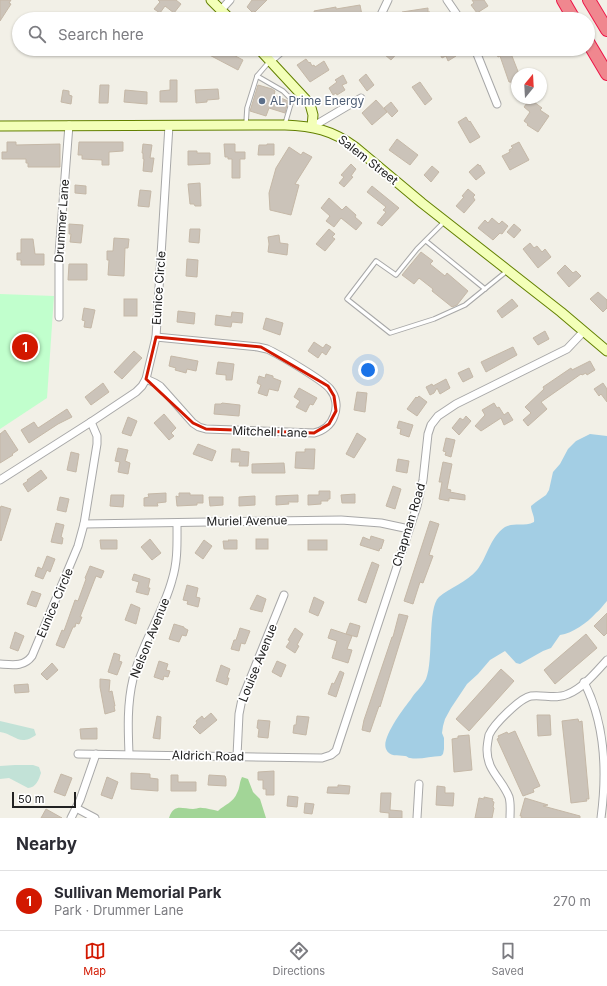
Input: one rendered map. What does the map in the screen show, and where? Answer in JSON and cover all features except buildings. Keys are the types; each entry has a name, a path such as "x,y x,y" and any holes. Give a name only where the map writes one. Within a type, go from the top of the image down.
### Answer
{"highway":[{"path":"563,0 570,12"},
{"path":"589,0 607,30"},
{"path":"595,54 607,74"}],"main road":[{"path":"211,0 221,10"},
{"path":"265,56 310,104 313,115 312,127"},
{"name":"Salem Street","path":"0,126 285,125 312,127 330,132 346,140 445,222 584,331 607,351"}],"street":[{"path":"221,10 230,0"},
{"path":"382,12 388,0"},
{"path":"447,0 455,12"},
{"path":"270,61 276,56"},
{"path":"479,56 497,104"},
{"path":"312,127 361,98"},
{"name":"Drummer Lane","path":"59,318 59,254 69,125"},
{"name":"Eunice Circle","path":"0,480 136,392 146,379 156,338 169,126"},
{"name":"Chapman Road","path":"336,750 409,529 422,485 428,434 431,425 438,416 456,404 567,349 584,331"},
{"name":"Mitchell Lane","path":"146,379 160,386 193,424 206,429 314,433 322,430 329,424 336,411 335,399 328,386 267,349 156,338"},
{"name":"Eunice Circle","path":"0,664 20,665 32,656 72,561 84,524 97,441 91,422"},
{"name":"Muriel Avenue","path":"84,524 341,520 381,523 409,529"},
{"name":"Nelson Avenue","path":"129,754 129,702 133,678 139,659 172,580 176,555 177,522"},
{"name":"Louise Avenue","path":"237,756 239,714 242,698 284,595"},
{"path":"510,818 509,796 488,763 487,749 491,732 513,708 525,698 534,696 566,695 584,682 607,660"},
{"path":"584,682 598,719 606,752 604,805 601,818"},
{"name":"Aldrich Road","path":"78,754 322,758 331,755 336,750"},
{"path":"71,818 96,754"},
{"path":"417,818 419,784"},
{"path":"76,808 95,818"}],"lane":[{"path":"246,125 247,108 257,76 270,61"},
{"path":"257,76 283,91 292,100 285,125"},
{"path":"283,91 292,84"},
{"path":"445,222 417,249 396,275 376,261 347,299 390,333 440,316 465,305 507,271"},
{"path":"426,241 485,289"}],"highlighted area":[{"path":"156,337 261,347 328,386 334,396 336,411 329,424 314,433 206,429 193,423 146,379"}],"green space":[{"path":"0,294 54,296 47,398 0,429"},
{"path":"242,777 248,779 253,792 260,799 266,818 169,818 173,810 179,808 201,808 218,811 236,796"}],"shaded area":[{"path":"590,434 607,436 607,601 584,624 575,630 560,635 551,648 520,664 516,663 505,651 490,660 467,684 445,719 442,733 444,738 444,749 441,756 409,758 387,752 385,744 394,723 426,679 430,660 432,623 435,603 439,597 468,578 477,570 492,542 500,531 508,526 534,522 531,506 546,495 549,490 553,472 560,464 568,449 576,441"},
{"path":"0,721 34,729 36,735 25,740 17,739 0,732"},
{"path":"33,765 39,767 41,773 35,785 28,788 9,778 0,779 0,766"}],"place":[{"name":"AL Prime Energy","path":"262,101"},
{"name":"Sullivan Memorial Park","path":"25,347"}]}
